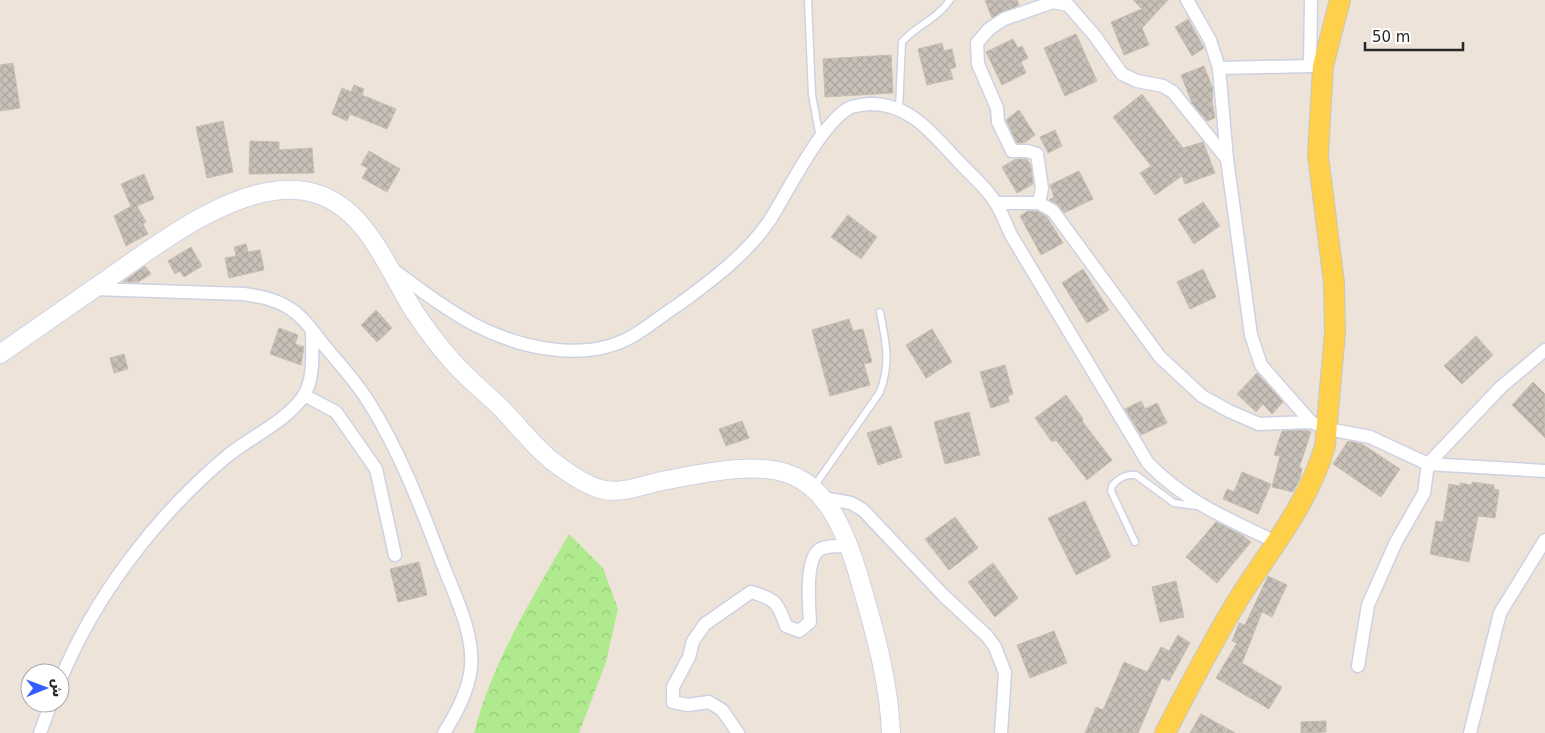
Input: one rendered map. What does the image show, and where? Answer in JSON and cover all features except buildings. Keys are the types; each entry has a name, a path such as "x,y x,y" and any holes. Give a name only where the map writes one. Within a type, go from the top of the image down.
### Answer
{"main road":[{"path":"1165,733 1222,627 1276,542 1290,524 1320,463 1320,426 1335,332 1334,283 1318,155 1317,66 1340,0"},
{"path":"0,354 157,246 223,207 256,196 294,190 318,193 336,201 361,224 391,268 414,310 453,362 551,459 582,480 603,490 630,489 706,472 760,467 784,471 806,481 818,493 838,521 850,546 878,643 891,733"}],"street":[{"path":"1187,0 1210,40 1219,68 1227,160 1251,335 1255,350 1260,365 1270,378 1320,426"},
{"path":"1219,68 1317,66 1311,0"},
{"path":"1039,202 1042,188 1037,154 1027,151 1012,151 1006,140 998,122 997,108 978,64 977,43 989,29 1004,19 1053,2 1068,5 1096,36 1122,74 1137,81 1163,86 1173,92 1227,160"},
{"path":"391,268 443,306 477,326 549,349 577,351 605,346 630,337 696,292 738,256 769,221 834,120 850,107 885,104 899,108 914,117 942,144 983,186 996,203 1011,235 1136,445 1165,481 1206,508 1276,542"},
{"path":"996,203 1039,202 1053,211 1160,357 1202,396 1229,411 1259,424 1320,426 1370,437 1428,464 1545,471"},
{"path":"94,289 244,294 265,297 282,303 297,314 312,330 368,401 407,475 458,602 469,646 471,667 457,709 444,733"},
{"path":"68,663 109,591 171,511 226,457 292,409 304,395 310,381 312,330"},
{"path":"1358,666 1368,605 1396,542 1424,494 1428,464 1502,387 1545,350"},
{"path":"304,395 336,412 376,469 395,555"},
{"path":"818,493 851,503 864,510 944,596 987,636 998,653 1005,674 1001,733"},
{"path":"1470,733 1500,613 1545,540"},
{"path":"738,733 722,710 709,702 688,705 673,702 672,687 689,657 693,641 705,624 751,592 771,598 779,606 786,626 799,631 810,622 810,562 819,550 835,546 850,546"},
{"path":"40,733 47,713"}],"lane":[{"path":"808,0 812,95 820,139"},
{"path":"899,108 902,42 938,15 950,0"},
{"path":"818,493 880,392 886,375 888,356 880,312"},
{"path":"1135,542 1111,491 1112,486 1119,479 1130,474 1136,475 1174,502 1206,508"}],"green space":[{"path":"569,534 603,568 618,609 606,662 579,733 474,733 491,681 502,655"}]}
